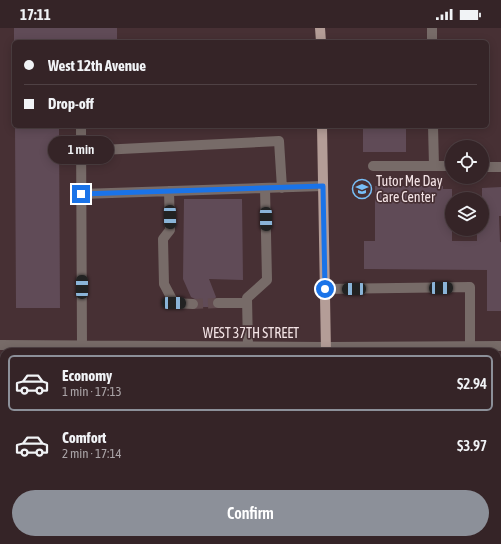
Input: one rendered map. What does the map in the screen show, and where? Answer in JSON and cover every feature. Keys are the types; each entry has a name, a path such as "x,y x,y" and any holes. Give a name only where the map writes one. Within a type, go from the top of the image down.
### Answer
{"main road":[{"path":"320,28 321,40"},
{"path":"322,128 326,348"}],"street":[{"path":"432,28 432,40"},
{"path":"81,128 82,346"},
{"path":"433,128 434,166"},
{"path":"81,151 279,141 282,188"},
{"path":"373,166 445,166"},
{"path":"489,166 501,167"},
{"path":"81,194 323,186"},
{"path":"248,347 247,298 266,280 265,188"},
{"path":"169,191 170,230 163,239 164,284 174,303 193,304"},
{"path":"325,289 470,288 470,347"},
{"path":"218,303 247,303"},
{"name":"WEST 37TH STREET","path":"0,345 10,348"},
{"name":"WEST 37TH STREET","path":"74,348 82,346 109,348"},
{"name":"WEST 37TH STREET","path":"440,348 501,346"},
{"name":"WEST 37TH STREET","path":"237,348 274,348"}],"building":[{"path":"14,28 117,28 117,40 14,40"},
{"path":"15,128 59,128 60,308 16,308"},
{"path":"363,128 406,128 406,152 363,152"},
{"path":"375,186 443,186 443,189 452,189 452,192 445,192 445,236 452,236 452,241 477,241 477,236 489,236 489,192 482,192 482,188 501,187 501,216 499,216 501,242 501,311 487,311 487,270 364,269 364,241 375,241"},
{"path":"184,199 242,199 243,280 209,279 216,297 212,303 213,307 199,307 199,301 191,297 183,279"}],"tunnel":[{"path":"193,304 218,303"}],"place":[{"name":"Tutor Me Day Care Center","path":"362,189"}],"route":[{"path":"81,194 323,186 325,289"}]}
